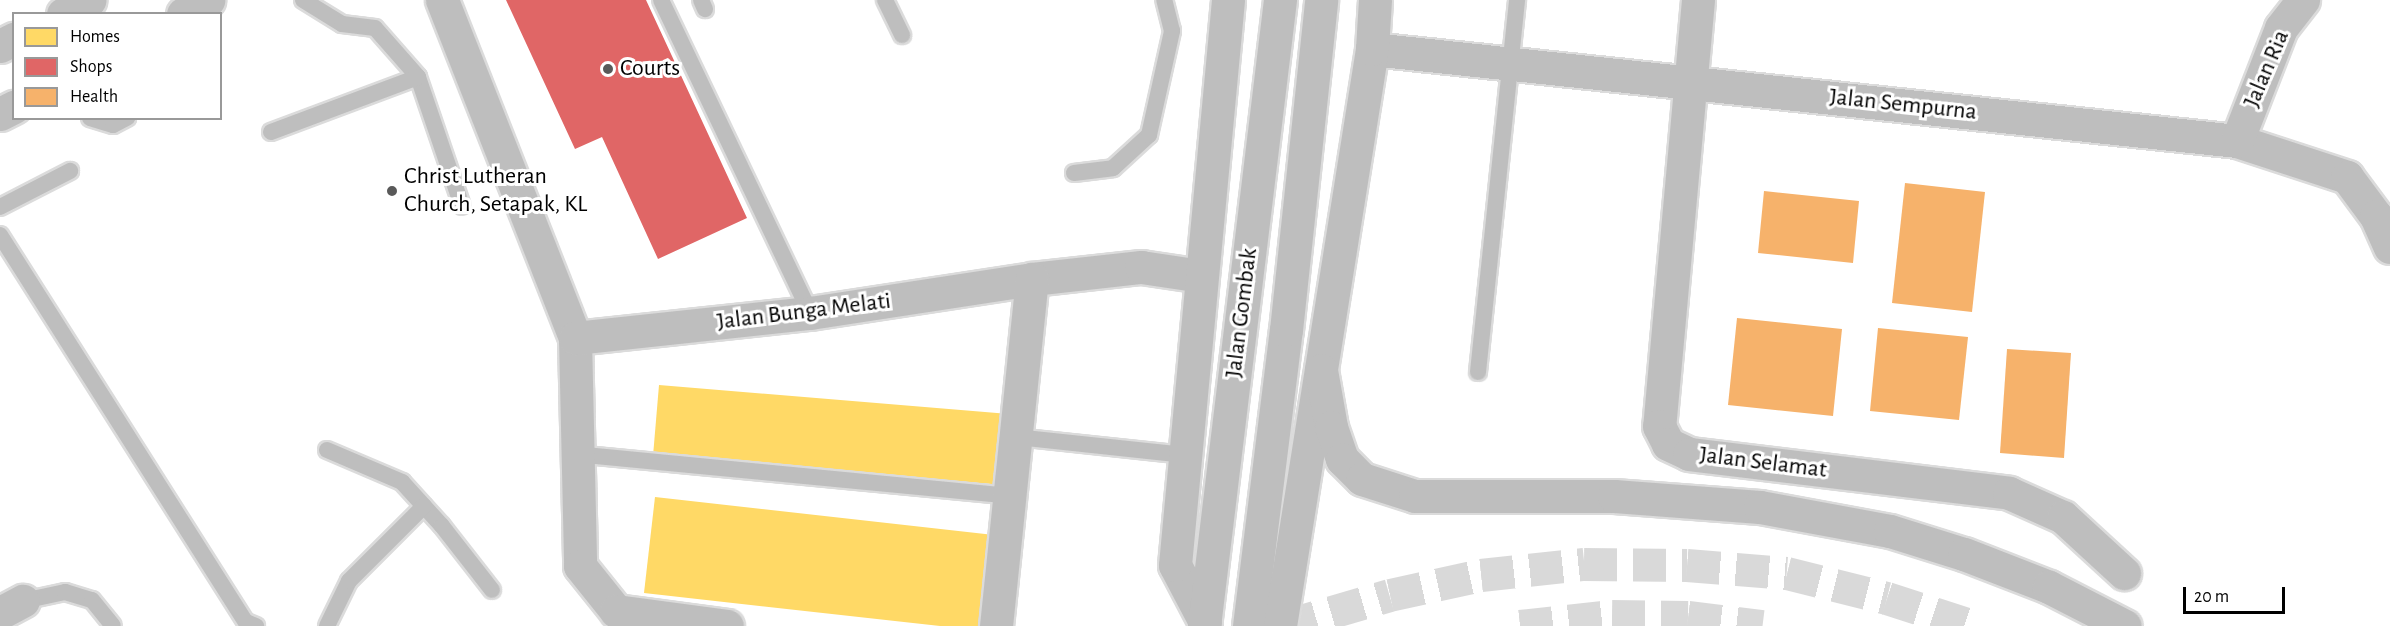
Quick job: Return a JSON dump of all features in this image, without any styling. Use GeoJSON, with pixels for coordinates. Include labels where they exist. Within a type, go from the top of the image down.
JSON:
{"type":"FeatureCollection","features":[{"type":"Feature","properties":{"kind":"main road"},"geometry":{"type":"LineString","coordinates":[[67,12],[89,0]]}},
{"type":"Feature","properties":{"kind":"main road"},"geometry":{"type":"LineString","coordinates":[[187,12],[208,0]]}},
{"type":"Feature","properties":{"kind":"main road"},"geometry":{"type":"LineString","coordinates":[[442,0],[575,338],[574,454],[580,566],[616,612],[727,626]]}},
{"type":"Feature","properties":{"kind":"main road"},"geometry":{"type":"LineString","coordinates":[[1204,624],[1175,565],[1228,0]]}},
{"type":"Feature","properties":{"kind":"main road","name":"Jalan Gombak"},"geometry":{"type":"LineString","coordinates":[[1204,624],[1280,0]]}},
{"type":"Feature","properties":{"kind":"main road","name":"Jalan Gombak"},"geometry":{"type":"LineString","coordinates":[[1249,626],[1286,330],[1321,0]]}},
{"type":"Feature","properties":{"kind":"main road"},"geometry":{"type":"LineString","coordinates":[[1280,626],[1372,49],[1375,0]]}},
{"type":"Feature","properties":{"kind":"main road","name":"Jalan Selamat"},"geometry":{"type":"LineString","coordinates":[[1698,0],[1659,426],[1668,444],[1689,454],[2009,493],[2063,517],[2124,573]]}},
{"type":"Feature","properties":{"kind":"main road","name":"Jalan Ria"},"geometry":{"type":"LineString","coordinates":[[2237,141],[2281,28],[2303,0]]}},
{"type":"Feature","properties":{"kind":"main road","name":"Jalan Sempurna"},"geometry":{"type":"LineString","coordinates":[[1372,49],[2237,141],[2347,177],[2376,216],[2390,248]]}},
{"type":"Feature","properties":{"kind":"main road","name":"Jalan Bunga Melati"},"geometry":{"type":"LineString","coordinates":[[575,338],[810,313],[1032,279],[1141,267],[1201,276]]}},
{"type":"Feature","properties":{"kind":"main road"},"geometry":{"type":"LineString","coordinates":[[996,626],[1032,279]]}},
{"type":"Feature","properties":{"kind":"main road"},"geometry":{"type":"LineString","coordinates":[[1321,370],[1330,427],[1342,459],[1362,479],[1415,496],[1614,496],[1760,507],[1890,531],[1964,554],[2049,587],[2125,626]]}},
{"type":"Feature","properties":{"kind":"lane"},"geometry":{"type":"LineString","coordinates":[[303,0],[342,24],[375,28],[418,77],[462,206]]}},
{"type":"Feature","properties":{"kind":"lane"},"geometry":{"type":"LineString","coordinates":[[662,0],[810,313]]}},
{"type":"Feature","properties":{"kind":"lane"},"geometry":{"type":"LineString","coordinates":[[885,0],[902,35]]}},
{"type":"Feature","properties":{"kind":"lane"},"geometry":{"type":"LineString","coordinates":[[1074,173],[1113,168],[1149,135],[1173,31],[1164,0]]}},
{"type":"Feature","properties":{"kind":"lane"},"geometry":{"type":"LineString","coordinates":[[1478,372],[1517,0]]}},
{"type":"Feature","properties":{"kind":"lane"},"geometry":{"type":"LineString","coordinates":[[271,132],[418,77]]}},
{"type":"Feature","properties":{"kind":"lane"},"geometry":{"type":"LineString","coordinates":[[97,120],[113,125],[123,120]]}},
{"type":"Feature","properties":{"kind":"lane"},"geometry":{"type":"LineString","coordinates":[[0,207],[70,171]]}},
{"type":"Feature","properties":{"kind":"lane"},"geometry":{"type":"LineString","coordinates":[[0,235],[246,622],[256,626]]}},
{"type":"Feature","properties":{"kind":"lane"},"geometry":{"type":"LineString","coordinates":[[1016,437],[1184,455]]}},
{"type":"Feature","properties":{"kind":"lane"},"geometry":{"type":"LineString","coordinates":[[327,450],[402,482],[492,590]]}},
{"type":"Feature","properties":{"kind":"lane"},"geometry":{"type":"LineString","coordinates":[[574,454],[1010,496]]}},
{"type":"Feature","properties":{"kind":"lane"},"geometry":{"type":"LineString","coordinates":[[327,626],[349,581],[424,506]]}},
{"type":"Feature","properties":{"kind":"lane"},"geometry":{"type":"LineString","coordinates":[[12,607],[65,592],[92,600],[113,626]]}},
{"type":"Feature","properties":{"kind":"building: Homes"},"geometry":{"type":"Polygon","coordinates":[[[659,385],[1009,414],[1003,485],[653,456],[659,385]]]}},
{"type":"Feature","properties":{"kind":"building: Homes"},"geometry":{"type":"Polygon","coordinates":[[[655,497],[994,535],[984,626],[940,626],[644,593],[655,497]]]}},
{"type":"Feature","properties":{"kind":"building: Shops","name":"Courts"},"geometry":{"type":"Polygon","coordinates":[[[506,0],[646,0],[747,218],[658,259],[602,137],[575,149],[506,0]]]}},
{"type":"Feature","properties":{"kind":"building: Health"},"geometry":{"type":"Polygon","coordinates":[[[1905,183],[1985,192],[1972,312],[1892,303],[1905,183]]]}},
{"type":"Feature","properties":{"kind":"building: Health"},"geometry":{"type":"Polygon","coordinates":[[[1764,191],[1859,201],[1853,263],[1758,253],[1764,191]]]}},
{"type":"Feature","properties":{"kind":"building: Health"},"geometry":{"type":"Polygon","coordinates":[[[1737,318],[1842,329],[1833,416],[1728,405],[1737,318]]]}},
{"type":"Feature","properties":{"kind":"building: Health"},"geometry":{"type":"Polygon","coordinates":[[[1878,328],[1968,337],[1959,420],[1870,411],[1878,328]]]}},
{"type":"Feature","properties":{"kind":"building: Health"},"geometry":{"type":"Polygon","coordinates":[[[2007,349],[2071,353],[2064,458],[2000,453],[2007,349]]]}},
{"type":"Feature","properties":{"kind":"tunnel"},"geometry":{"type":"LineString","coordinates":[[1284,626],[1390,595],[1481,575],[1584,564],[1687,565],[1787,573],[1887,598],[1973,626]]}},
{"type":"Feature","properties":{"kind":"tunnel"},"geometry":{"type":"LineString","coordinates":[[1520,626],[1612,616],[1688,617],[1762,626]]}},
{"type":"Feature","properties":{"kind":"place","name":"Courts"},"geometry":{"type":"Point","coordinates":[608,69]}},
{"type":"Feature","properties":{"kind":"place","name":"Christ Lutheran Church, Setapak, KL"},"geometry":{"type":"Point","coordinates":[392,191]}}]}
